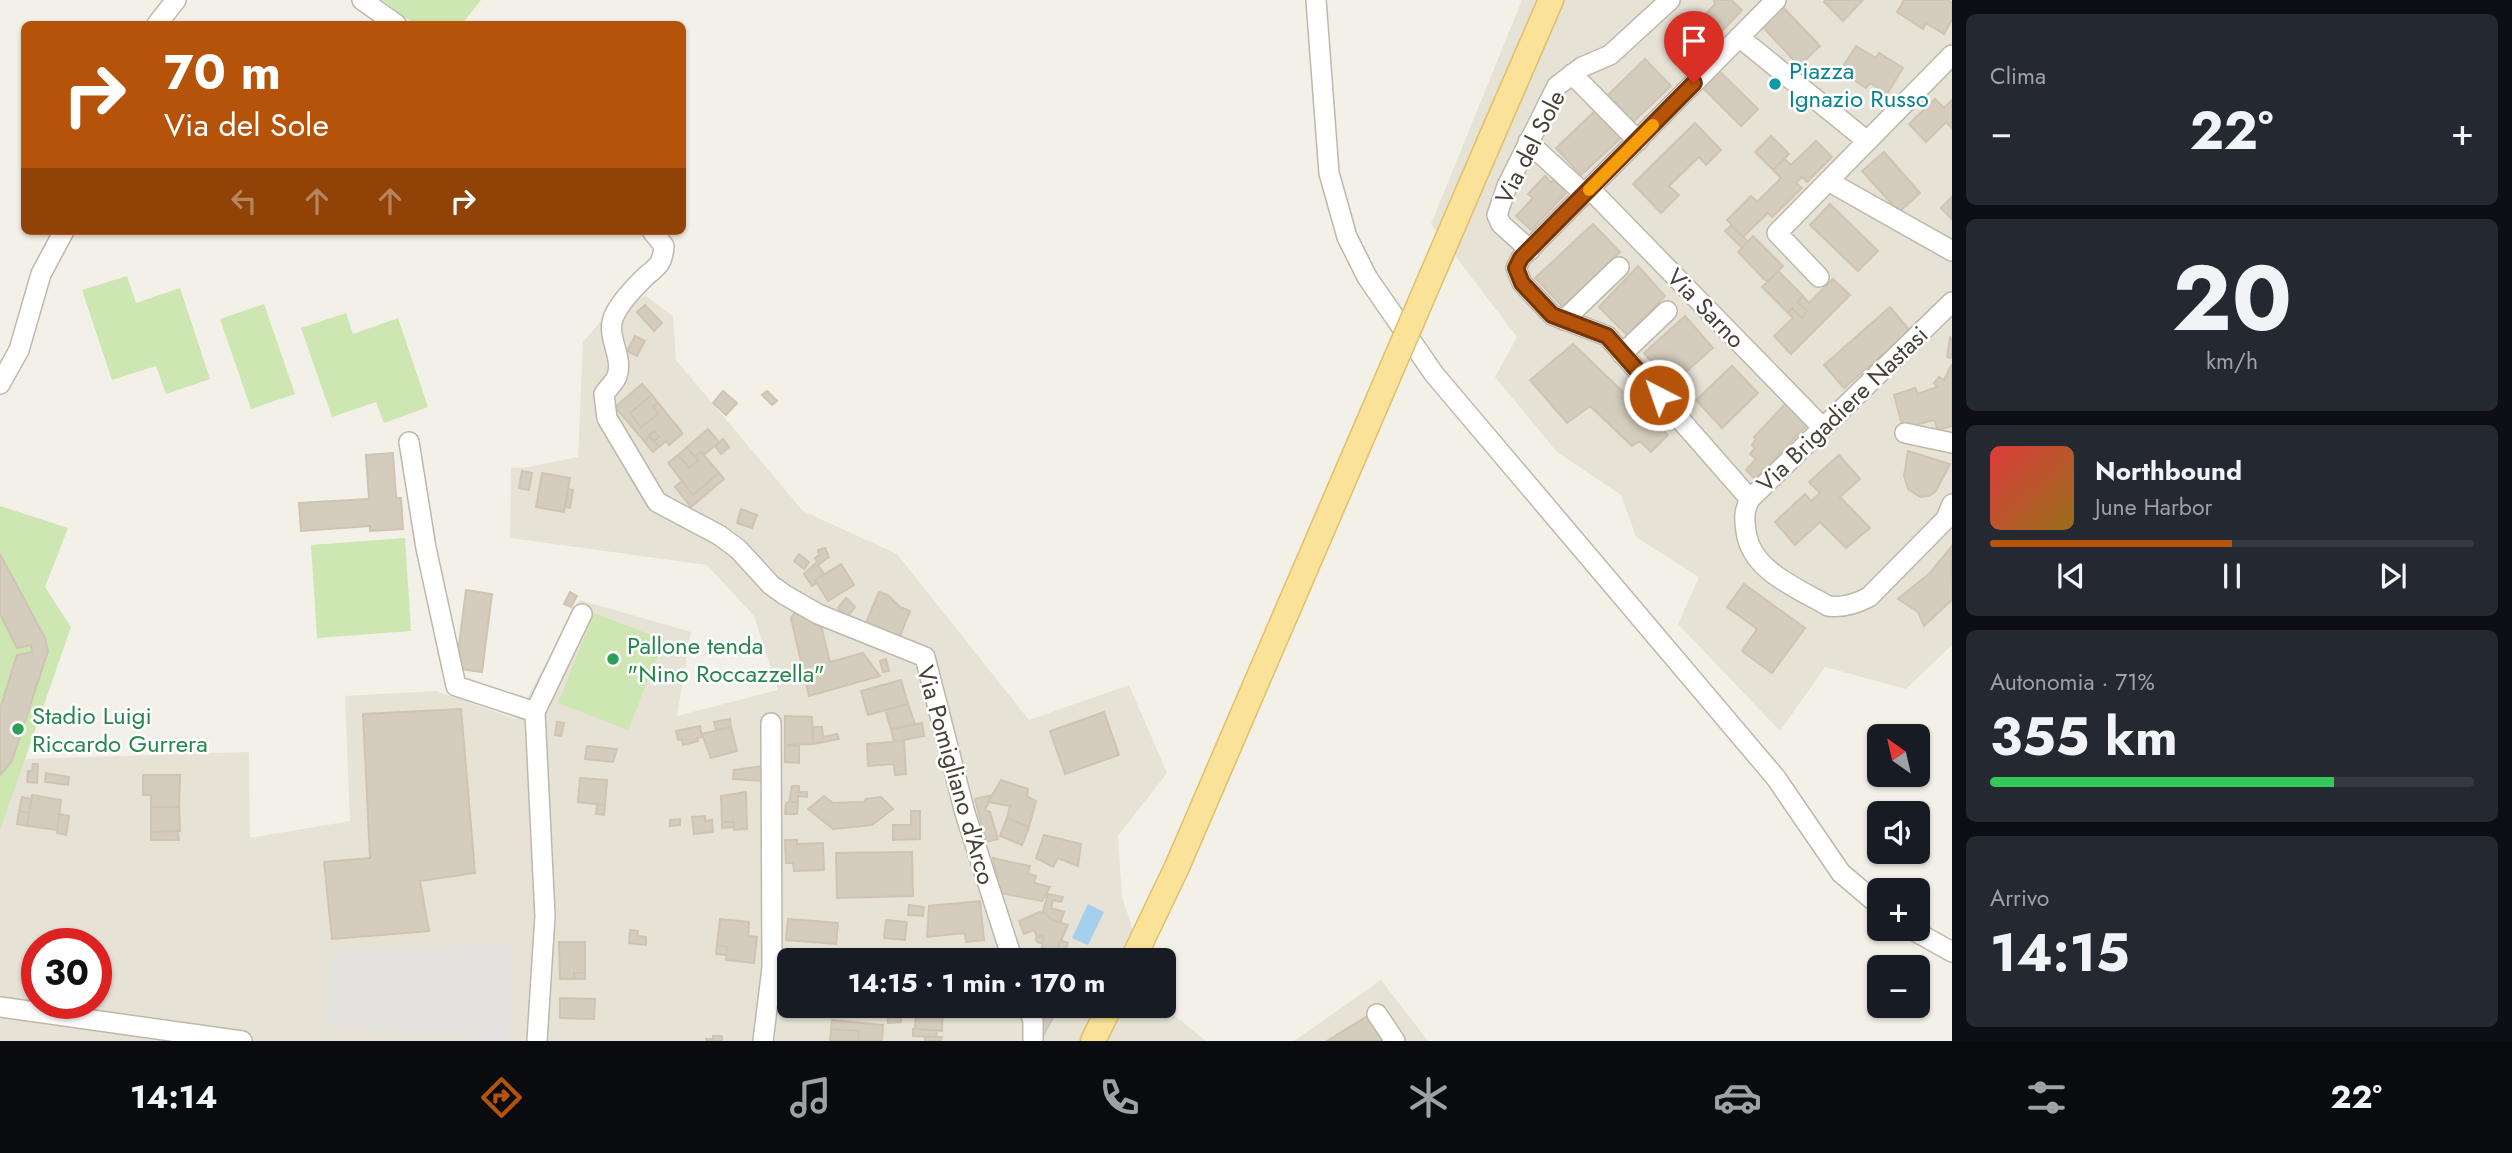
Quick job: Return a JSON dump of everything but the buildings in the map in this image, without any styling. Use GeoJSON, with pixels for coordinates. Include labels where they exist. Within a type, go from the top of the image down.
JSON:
{"type":"FeatureCollection","features":[{"type":"Feature","properties":{"kind":"main road"},"geometry":{"type":"LineString","coordinates":[[1138,948],[1177,867],[1551,0]]}},
{"type":"Feature","properties":{"kind":"main road"},"geometry":{"type":"LineString","coordinates":[[1093,1041],[1104,1018]]}},
{"type":"Feature","properties":{"kind":"street"},"geometry":{"type":"LineString","coordinates":[[159,21],[176,0]]}},
{"type":"Feature","properties":{"kind":"street"},"geometry":{"type":"LineString","coordinates":[[362,0],[392,21]]}},
{"type":"Feature","properties":{"kind":"street"},"geometry":{"type":"LineString","coordinates":[[1316,0],[1329,173],[1347,237],[1367,277],[1434,374],[1776,778],[1841,873],[1867,895]]}},
{"type":"Feature","properties":{"kind":"street","name":"Via del Sole"},"geometry":{"type":"LineString","coordinates":[[1525,254],[1497,215],[1528,142],[1557,86],[1572,74],[1610,55],[1670,0]]}},
{"type":"Feature","properties":{"kind":"street"},"geometry":{"type":"LineString","coordinates":[[1750,499],[1607,336],[1552,315],[1522,283],[1516,268],[1525,254],[1584,189],[1637,141],[1776,0]]}},
{"type":"Feature","properties":{"kind":"street"},"geometry":{"type":"LineString","coordinates":[[1739,37],[1867,141]]}},
{"type":"Feature","properties":{"kind":"street"},"geometry":{"type":"LineString","coordinates":[[1819,276],[1777,233],[1952,54]]}},
{"type":"Feature","properties":{"kind":"street"},"geometry":{"type":"LineString","coordinates":[[1572,74],[1637,141]]}},
{"type":"Feature","properties":{"kind":"street","name":"Via Sarno"},"geometry":{"type":"LineString","coordinates":[[1528,142],[1584,189],[1823,428]]}},
{"type":"Feature","properties":{"kind":"street"},"geometry":{"type":"LineString","coordinates":[[1828,181],[1952,251]]}},
{"type":"Feature","properties":{"kind":"street"},"geometry":{"type":"LineString","coordinates":[[0,384],[19,350],[41,274],[62,235]]}},
{"type":"Feature","properties":{"kind":"street","name":"Via Pomigliano d'Arco"},"geometry":{"type":"LineString","coordinates":[[655,235],[664,246],[663,260],[641,280],[613,318],[612,339],[620,363],[617,378],[604,394],[607,418],[657,502],[719,535],[738,549],[771,585],[785,596],[829,618],[925,657],[965,813],[1009,948]]}},
{"type":"Feature","properties":{"kind":"street"},"geometry":{"type":"LineString","coordinates":[[1564,320],[1619,268]]}},
{"type":"Feature","properties":{"kind":"street","name":"Via Brigadiere Nastasi"},"geometry":{"type":"LineString","coordinates":[[1952,302],[1750,499],[1744,518],[1753,554],[1761,564],[1828,606],[1837,607],[1859,603],[1869,597],[1946,519],[1952,504]]}},
{"type":"Feature","properties":{"kind":"street"},"geometry":{"type":"LineString","coordinates":[[1622,354],[1667,310]]}},
{"type":"Feature","properties":{"kind":"street"},"geometry":{"type":"LineString","coordinates":[[1905,433],[1952,443]]}},
{"type":"Feature","properties":{"kind":"street"},"geometry":{"type":"LineString","coordinates":[[409,442],[426,548],[456,686],[535,712]]}},
{"type":"Feature","properties":{"kind":"street"},"geometry":{"type":"LineString","coordinates":[[537,1041],[545,916],[535,712],[582,614]]}},
{"type":"Feature","properties":{"kind":"street"},"geometry":{"type":"LineString","coordinates":[[763,1041],[772,968],[771,723]]}},
{"type":"Feature","properties":{"kind":"street"},"geometry":{"type":"LineString","coordinates":[[1930,940],[1952,952]]}},
{"type":"Feature","properties":{"kind":"street"},"geometry":{"type":"LineString","coordinates":[[0,1007],[152,1035],[242,1041]]}},
{"type":"Feature","properties":{"kind":"street"},"geometry":{"type":"LineString","coordinates":[[1377,1014],[1395,1041]]}},
{"type":"Feature","properties":{"kind":"street"},"geometry":{"type":"LineString","coordinates":[[1031,1018],[1033,1041]]}},
{"type":"Feature","properties":{"kind":"shaded area"},"geometry":{"type":"Polygon","coordinates":[[[1522,0],[1952,0],[1952,645],[1906,689],[1825,667],[1780,731],[1678,624],[1699,577],[1636,537],[1621,495],[1557,452],[1495,377],[1517,337],[1431,224],[1522,0]]]}},
{"type":"Feature","properties":{"kind":"shaded area"},"geometry":{"type":"Polygon","coordinates":[[[646,296],[673,316],[676,360],[803,511],[897,554],[1029,720],[1129,685],[1167,773],[1118,836],[1122,897],[1139,948],[777,948],[777,1018],[1176,1017],[1206,1041],[0,1041],[0,831],[25,759],[249,752],[250,838],[350,821],[345,696],[436,691],[516,719],[580,600],[691,632],[677,716],[778,690],[754,616],[707,565],[510,538],[511,468],[578,457],[583,342],[615,304],[646,296]]]}},
{"type":"Feature","properties":{"kind":"shaded area"},"geometry":{"type":"Polygon","coordinates":[[[512,943],[510,1041],[325,1026],[333,951],[512,943]]]}},
{"type":"Feature","properties":{"kind":"shaded area"},"geometry":{"type":"Polygon","coordinates":[[[1381,980],[1428,1041],[1294,1041],[1381,980]]]}},
{"type":"Feature","properties":{"kind":"green space"},"geometry":{"type":"Polygon","coordinates":[[[382,0],[481,0],[464,21],[410,21],[382,0]]]}},
{"type":"Feature","properties":{"kind":"green space"},"geometry":{"type":"Polygon","coordinates":[[[127,276],[136,303],[180,288],[210,379],[166,394],[156,366],[112,380],[82,290],[127,276]]]}},
{"type":"Feature","properties":{"kind":"green space"},"geometry":{"type":"Polygon","coordinates":[[[264,304],[295,394],[251,409],[220,319],[264,304]]]}},
{"type":"Feature","properties":{"kind":"green space"},"geometry":{"type":"Polygon","coordinates":[[[346,313],[353,334],[398,318],[428,407],[384,423],[376,402],[332,417],[301,328],[346,313]]]}},
{"type":"Feature","properties":{"kind":"green space","name":"Stadio Luigi Riccardo Gurrera"},"geometry":{"type":"Polygon","coordinates":[[[0,506],[68,528],[45,587],[71,627],[0,831],[0,506]]]}},
{"type":"Feature","properties":{"kind":"green space"},"geometry":{"type":"Polygon","coordinates":[[[405,538],[411,631],[317,638],[311,545],[405,538]]]}},
{"type":"Feature","properties":{"kind":"green space"},"geometry":{"type":"Polygon","coordinates":[[[594,613],[664,640],[628,730],[558,703],[594,613]]]}},
{"type":"Feature","properties":{"kind":"water"},"geometry":{"type":"Polygon","coordinates":[[[1088,904],[1104,912],[1088,945],[1072,938],[1088,904]]]}},
{"type":"Feature","properties":{"kind":"slow traffic"},"geometry":{"type":"LineString","coordinates":[[1589,190],[1653,125]]}},
{"type":"Feature","properties":{"kind":"place","name":"Piazza Ignazio Russo"},"geometry":{"type":"Point","coordinates":[1775,84]}},
{"type":"Feature","properties":{"kind":"place","name":"Pallone tenda \"Nino Roccazzella\""},"geometry":{"type":"Point","coordinates":[613,659]}},
{"type":"Feature","properties":{"kind":"place","name":"Stadio Luigi Riccardo Gurrera"},"geometry":{"type":"Point","coordinates":[18,729]}},
{"type":"Feature","properties":{"kind":"route"},"geometry":{"type":"LineString","coordinates":[[1659,395],[1607,336],[1552,315],[1522,283],[1516,268],[1521,258],[1694,83]]}}]}
